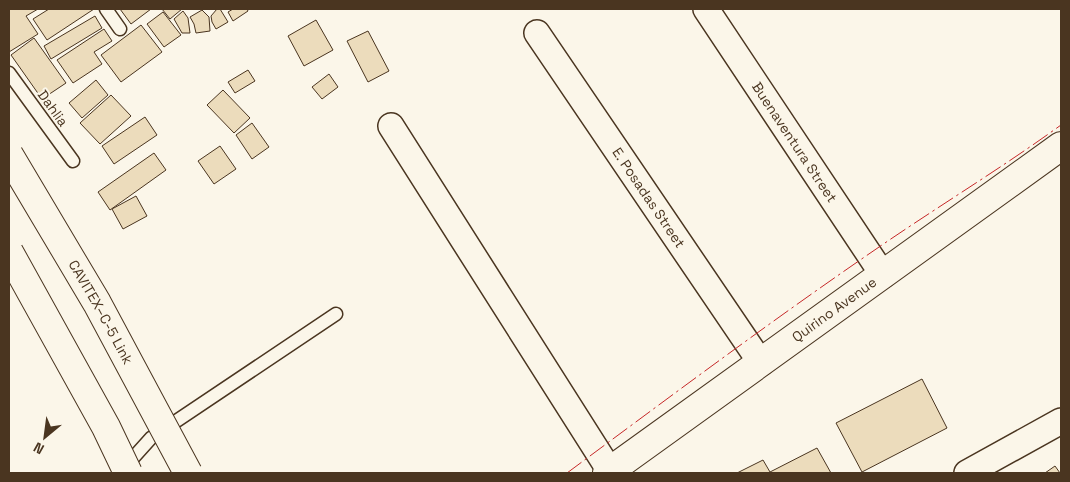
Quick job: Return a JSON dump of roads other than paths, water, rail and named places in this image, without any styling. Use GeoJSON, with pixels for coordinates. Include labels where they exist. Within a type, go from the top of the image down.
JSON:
{"type":"FeatureCollection","features":[{"type":"Feature","properties":{"kind":"main road","name":"Quirino Avenue"},"geometry":{"type":"LineString","coordinates":[[608,472],[1061,146]]}},
{"type":"Feature","properties":{"kind":"main road","name":"CAVITEX–C-5 Link"},"geometry":{"type":"LineString","coordinates":[[9,155],[97,303],[188,473]]}},
{"type":"Feature","properties":{"kind":"main road"},"geometry":{"type":"LineString","coordinates":[[9,252],[106,427],[128,473]]}},
{"type":"Feature","properties":{"kind":"street","name":"Buenaventura Street"},"geometry":{"type":"LineString","coordinates":[[706,9],[884,275]]}},
{"type":"Feature","properties":{"kind":"street","name":"E. Posadas Street"},"geometry":{"type":"LineString","coordinates":[[536,33],[761,363]]}},
{"type":"Feature","properties":{"kind":"street"},"geometry":{"type":"LineString","coordinates":[[390,126],[608,472]]}},
{"type":"Feature","properties":{"kind":"street"},"geometry":{"type":"LineString","coordinates":[[967,473],[1061,421]]}},
{"type":"Feature","properties":{"kind":"lane"},"geometry":{"type":"LineString","coordinates":[[106,9],[120,29]]}},
{"type":"Feature","properties":{"kind":"lane","name":"Dahlia"},"geometry":{"type":"LineString","coordinates":[[9,73],[72,161]]}},
{"type":"Feature","properties":{"kind":"lane"},"geometry":{"type":"LineString","coordinates":[[119,473],[151,438],[336,314]]}}]}
